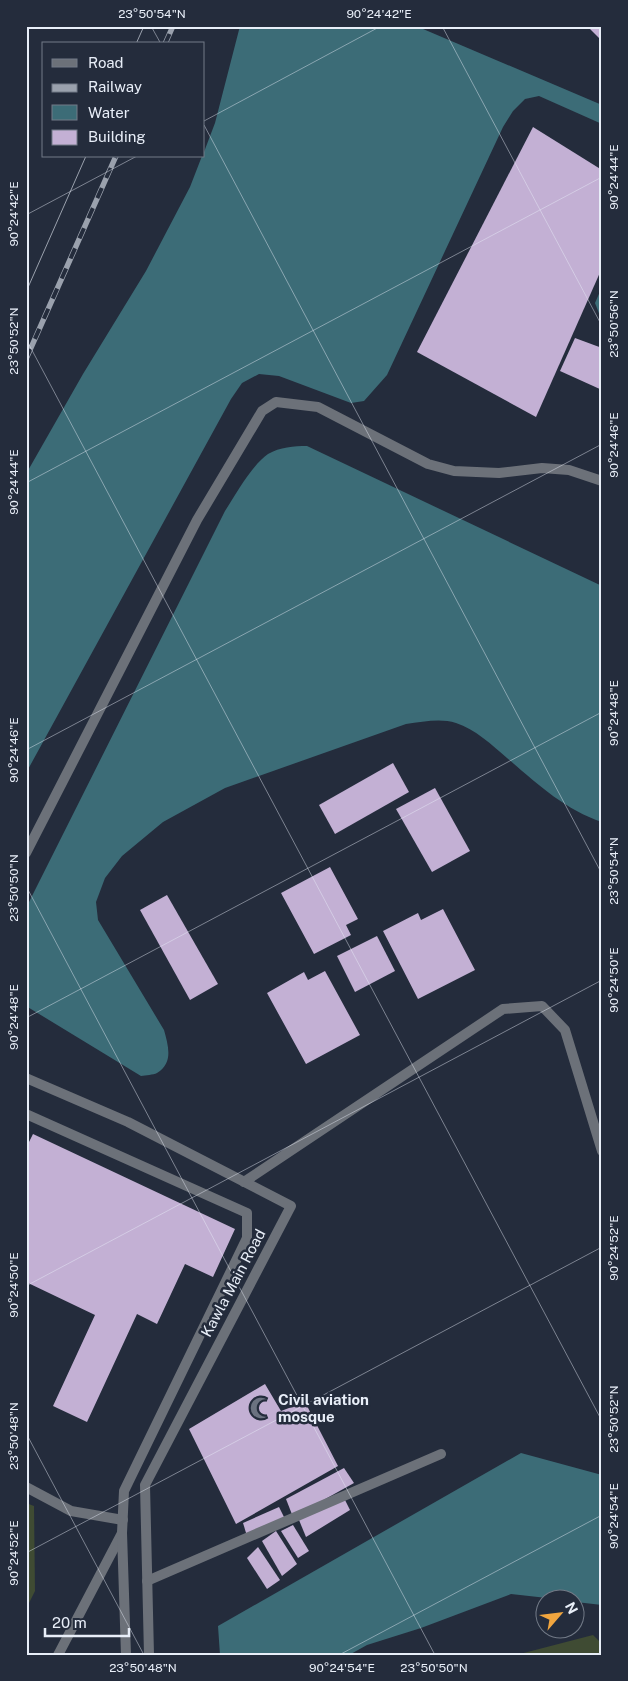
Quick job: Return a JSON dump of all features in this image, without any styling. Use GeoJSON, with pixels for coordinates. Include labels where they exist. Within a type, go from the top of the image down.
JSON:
{"type":"FeatureCollection","features":[{"type":"Feature","properties":{"kind":"street"},"geometry":{"type":"LineString","coordinates":[[26,853],[197,520],[262,411],[276,402],[318,407],[428,464],[454,471],[499,473],[542,468],[570,470],[602,481]]}},
{"type":"Feature","properties":{"kind":"street"},"geometry":{"type":"LineString","coordinates":[[244,1182],[503,1009],[542,1006],[565,1030],[602,1151]]}},
{"type":"Feature","properties":{"kind":"street","name":"Kawla Main Road"},"geometry":{"type":"LineString","coordinates":[[26,1078],[128,1122],[291,1206],[145,1485],[149,1655]]}},
{"type":"Feature","properties":{"kind":"street","name":"Kawla Main Road"},"geometry":{"type":"LineString","coordinates":[[26,1114],[248,1214],[247,1238],[124,1491],[122,1533],[126,1655]]}},
{"type":"Feature","properties":{"kind":"street"},"geometry":{"type":"LineString","coordinates":[[147,1581],[441,1454]]}},
{"type":"Feature","properties":{"kind":"street"},"geometry":{"type":"LineString","coordinates":[[26,1487],[71,1511],[123,1520]]}},
{"type":"Feature","properties":{"kind":"street"},"geometry":{"type":"LineString","coordinates":[[58,1655],[122,1533]]}},
{"type":"Feature","properties":{"kind":"shaded area"},"geometry":{"type":"Polygon","coordinates":[[[26,1503],[34,1506],[35,1591],[26,1609],[26,1503]]]}},
{"type":"Feature","properties":{"kind":"shaded area"},"geometry":{"type":"Polygon","coordinates":[[[593,1635],[602,1644],[602,1655],[516,1655],[586,1638],[593,1635]]]}},
{"type":"Feature","properties":{"kind":"water"},"geometry":{"type":"Polygon","coordinates":[[[240,26],[416,26],[602,105],[602,124],[539,96],[525,99],[513,111],[503,127],[387,375],[364,401],[351,403],[279,376],[259,374],[242,383],[231,399],[26,773],[26,474],[83,374],[146,271],[190,187],[201,158],[205,158],[205,149],[215,123],[240,26]]]}},
{"type":"Feature","properties":{"kind":"water"},"geometry":{"type":"Polygon","coordinates":[[[602,287],[602,321],[595,303],[602,287]]]}},
{"type":"Feature","properties":{"kind":"water"},"geometry":{"type":"Polygon","coordinates":[[[307,446],[602,586],[602,822],[588,817],[563,803],[470,729],[456,723],[425,721],[406,724],[225,788],[163,822],[122,856],[105,878],[96,902],[98,920],[166,1036],[168,1059],[166,1064],[157,1073],[141,1076],[26,1006],[26,908],[225,511],[250,472],[268,454],[287,447],[307,446]]]}},
{"type":"Feature","properties":{"kind":"water"},"geometry":{"type":"Polygon","coordinates":[[[521,1453],[602,1475],[602,1605],[586,1603],[586,1588],[536,1588],[536,1597],[511,1594],[421,1628],[367,1645],[349,1655],[220,1655],[218,1626],[521,1453]]]}},
{"type":"Feature","properties":{"kind":"building"},"geometry":{"type":"Polygon","coordinates":[[[587,26],[602,26],[602,36],[599,38],[587,26]]]}},
{"type":"Feature","properties":{"kind":"building"},"geometry":{"type":"Polygon","coordinates":[[[533,127],[602,170],[602,268],[536,417],[417,352],[533,127]]]}},
{"type":"Feature","properties":{"kind":"building"},"geometry":{"type":"Polygon","coordinates":[[[575,338],[602,348],[602,390],[560,371],[575,338]]]}},
{"type":"Feature","properties":{"kind":"building"},"geometry":{"type":"Polygon","coordinates":[[[393,763],[409,792],[335,834],[319,805],[393,763]]]}},
{"type":"Feature","properties":{"kind":"building"},"geometry":{"type":"Polygon","coordinates":[[[435,788],[470,851],[432,872],[396,809],[435,788]]]}},
{"type":"Feature","properties":{"kind":"building"},"geometry":{"type":"Polygon","coordinates":[[[330,867],[358,919],[346,925],[351,935],[314,954],[281,893],[330,867]]]}},
{"type":"Feature","properties":{"kind":"building"},"geometry":{"type":"Polygon","coordinates":[[[167,895],[218,984],[190,1000],[140,910],[167,895]]]}},
{"type":"Feature","properties":{"kind":"building"},"geometry":{"type":"Polygon","coordinates":[[[443,909],[475,970],[418,999],[383,931],[418,913],[421,920],[443,909]]]}},
{"type":"Feature","properties":{"kind":"building"},"geometry":{"type":"Polygon","coordinates":[[[377,936],[395,971],[355,992],[337,956],[377,936]]]}},
{"type":"Feature","properties":{"kind":"building"},"geometry":{"type":"Polygon","coordinates":[[[325,971],[360,1035],[306,1064],[267,993],[304,972],[308,980],[325,971]]]}},
{"type":"Feature","properties":{"kind":"building"},"geometry":{"type":"Polygon","coordinates":[[[33,1134],[235,1229],[213,1277],[185,1264],[157,1324],[137,1314],[87,1422],[53,1406],[95,1315],[26,1282],[26,1148],[33,1134]]]}},
{"type":"Feature","properties":{"kind":"building"},"geometry":{"type":"Polygon","coordinates":[[[265,1384],[281,1411],[305,1402],[338,1466],[236,1524],[189,1429],[265,1384]]]}},
{"type":"Feature","properties":{"kind":"building"},"geometry":{"type":"Polygon","coordinates":[[[344,1468],[354,1483],[293,1517],[286,1499],[344,1468]]]}},
{"type":"Feature","properties":{"kind":"building"},"geometry":{"type":"Polygon","coordinates":[[[343,1496],[350,1510],[306,1537],[299,1520],[343,1496]]]}},
{"type":"Feature","properties":{"kind":"building"},"geometry":{"type":"Polygon","coordinates":[[[279,1507],[285,1519],[247,1536],[243,1523],[279,1507]]]}},
{"type":"Feature","properties":{"kind":"building"},"geometry":{"type":"Polygon","coordinates":[[[293,1525],[309,1551],[298,1558],[281,1531],[293,1525]]]}},
{"type":"Feature","properties":{"kind":"building"},"geometry":{"type":"Polygon","coordinates":[[[276,1531],[297,1564],[282,1576],[262,1541],[276,1531]]]}},
{"type":"Feature","properties":{"kind":"building"},"geometry":{"type":"Polygon","coordinates":[[[258,1547],[280,1580],[267,1589],[247,1558],[258,1547]]]}},
{"type":"Feature","properties":{"kind":"tram line"},"geometry":{"type":"LineString","coordinates":[[137,42],[144,26]]}},
{"type":"Feature","properties":{"kind":"tram line"},"geometry":{"type":"LineString","coordinates":[[26,292],[85,158]]}},
{"type":"Feature","properties":{"kind":"railway"},"geometry":{"type":"LineString","coordinates":[[166,42],[173,26]]}},
{"type":"Feature","properties":{"kind":"railway"},"geometry":{"type":"LineString","coordinates":[[26,359],[115,158]]}},
{"type":"Feature","properties":{"kind":"place","name":"Civil aviation mosque"},"geometry":{"type":"Point","coordinates":[261,1408]}}]}
